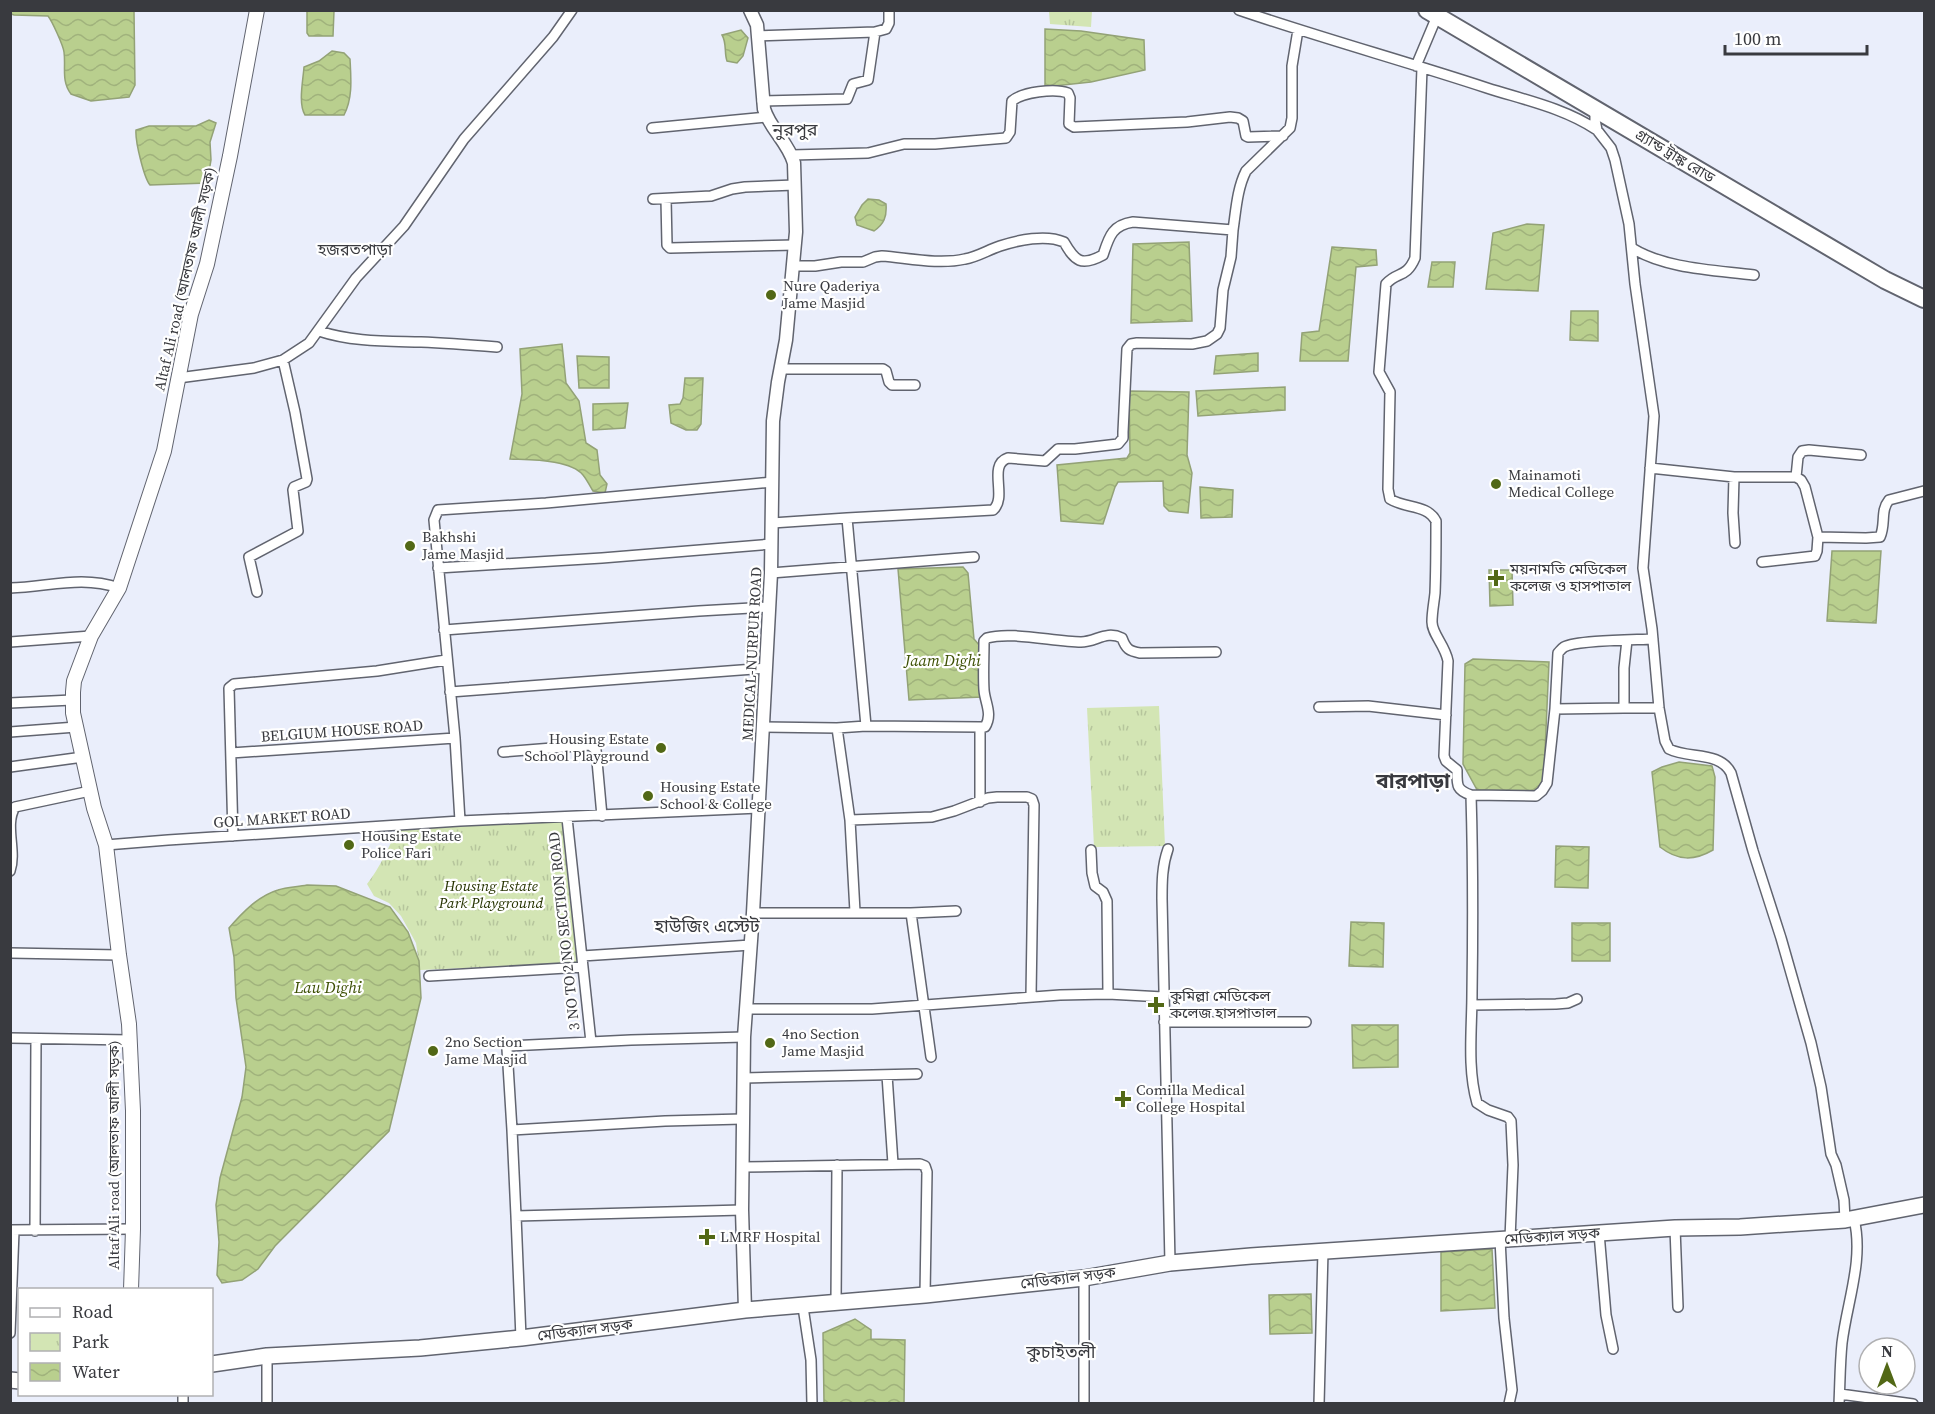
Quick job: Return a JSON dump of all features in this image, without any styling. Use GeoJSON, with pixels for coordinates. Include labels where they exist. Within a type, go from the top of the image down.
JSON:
{"type":"FeatureCollection","features":[{"type":"Feature","properties":{"kind":"highway","name":"গ্র্যান্ড ট্রাঙ্ক রোড"},"geometry":{"type":"LineString","coordinates":[[1432,13],[1885,280],[1924,299]]}},
{"type":"Feature","properties":{"kind":"main road","name":"Altaf Ali road (আলতাফ আলী সড়ক)"},"geometry":{"type":"LineString","coordinates":[[131,1288],[133,1111],[128,1014],[106,846],[90,791],[72,700],[74,681],[91,636],[119,588],[164,451],[191,314],[207,264],[230,156],[257,10]]}},
{"type":"Feature","properties":{"kind":"main road","name":"মেডিক্যাল সড়ক"},"geometry":{"type":"LineString","coordinates":[[213,1364],[267,1356],[420,1348],[521,1338],[745,1310],[803,1307],[1084,1278],[1170,1263],[1505,1239],[1849,1219],[1924,1205]]}},
{"type":"Feature","properties":{"kind":"street"},"geometry":{"type":"LineString","coordinates":[[178,378],[254,368],[283,360],[309,343],[356,278],[404,226],[464,139],[553,37],[572,10]]}},
{"type":"Feature","properties":{"kind":"street","name":"MEDICAL-NURPUR ROAD"},"geometry":{"type":"LineString","coordinates":[[745,1310],[742,1210],[744,1037],[771,573],[773,421],[786,340],[795,245],[795,172],[792,155],[766,117],[762,100],[758,36],[750,10]]}},
{"type":"Feature","properties":{"kind":"street"},"geometry":{"type":"LineString","coordinates":[[758,36],[875,32],[886,29],[889,23],[889,10]]}},
{"type":"Feature","properties":{"kind":"street"},"geometry":{"type":"LineString","coordinates":[[1239,10],[1567,113],[1597,130],[1611,148],[1632,248],[1654,416],[1643,568],[1663,733],[1669,749],[1679,754],[1719,759],[1728,767],[1811,1043],[1821,1087],[1831,1154],[1858,1246],[1842,1343],[1840,1399],[1912,1404]]}},
{"type":"Feature","properties":{"kind":"street"},"geometry":{"type":"LineString","coordinates":[[1432,13],[1419,67],[1415,258],[1405,273],[1390,279],[1386,284],[1380,372],[1390,392],[1388,489],[1390,499],[1399,505],[1426,510],[1433,514],[1436,521],[1435,596],[1432,622],[1433,631],[1439,637],[1448,661],[1443,756],[1457,770],[1457,784],[1461,792],[1472,795],[1536,796],[1547,783],[1555,709],[1557,653],[1570,645],[1653,639]]}},
{"type":"Feature","properties":{"kind":"street"},"geometry":{"type":"LineString","coordinates":[[772,523],[993,510],[999,503],[999,468],[1000,462],[1004,459],[1045,461],[1058,449],[1082,449],[1119,444],[1123,438],[1127,349],[1131,344],[1200,343],[1217,334],[1220,328],[1223,290],[1231,257],[1241,180],[1246,171],[1290,128],[1292,66],[1298,30]]}},
{"type":"Feature","properties":{"kind":"street"},"geometry":{"type":"LineString","coordinates":[[762,100],[848,99],[853,84],[865,82],[869,77],[875,32]]}},
{"type":"Feature","properties":{"kind":"street"},"geometry":{"type":"LineString","coordinates":[[792,155],[868,153],[904,144],[935,144],[1006,138],[1010,132],[1010,108],[1015,98],[1053,91],[1068,93],[1070,98],[1069,124],[1074,127],[1187,122],[1230,117],[1243,121],[1248,137],[1283,136]]}},
{"type":"Feature","properties":{"kind":"street"},"geometry":{"type":"LineString","coordinates":[[1595,108],[1597,130]]}},
{"type":"Feature","properties":{"kind":"street"},"geometry":{"type":"LineString","coordinates":[[652,128],[766,117]]}},
{"type":"Feature","properties":{"kind":"street"},"geometry":{"type":"LineString","coordinates":[[653,200],[711,196],[745,187],[795,185]]}},
{"type":"Feature","properties":{"kind":"street"},"geometry":{"type":"LineString","coordinates":[[666,199],[670,248],[795,245]]}},
{"type":"Feature","properties":{"kind":"street"},"geometry":{"type":"LineString","coordinates":[[793,266],[863,262],[882,256],[942,261],[965,259],[1002,246],[1036,239],[1053,239],[1064,242],[1073,258],[1079,261],[1103,255],[1107,241],[1114,230],[1122,224],[1133,222],[1233,230]]}},
{"type":"Feature","properties":{"kind":"street"},"geometry":{"type":"LineString","coordinates":[[1632,248],[1652,259],[1694,268],[1754,275]]}},
{"type":"Feature","properties":{"kind":"street"},"geometry":{"type":"LineString","coordinates":[[319,331],[336,336],[384,342],[497,347]]}},
{"type":"Feature","properties":{"kind":"street"},"geometry":{"type":"LineString","coordinates":[[257,592],[249,557],[298,531],[293,490],[294,487],[308,479],[283,360]]}},
{"type":"Feature","properties":{"kind":"street"},"geometry":{"type":"LineString","coordinates":[[781,369],[883,369],[891,385],[915,385]]}},
{"type":"Feature","properties":{"kind":"street"},"geometry":{"type":"LineString","coordinates":[[1796,477],[1798,457],[1802,451],[1861,455]]}},
{"type":"Feature","properties":{"kind":"street"},"geometry":{"type":"LineString","coordinates":[[1650,468],[1734,477],[1796,477],[1802,480],[1806,487],[1818,537],[1815,556],[1762,562]]}},
{"type":"Feature","properties":{"kind":"street"},"geometry":{"type":"LineString","coordinates":[[1734,477],[1735,543]]}},
{"type":"Feature","properties":{"kind":"street"},"geometry":{"type":"LineString","coordinates":[[460,821],[434,520],[438,510],[546,503],[773,482]]}},
{"type":"Feature","properties":{"kind":"street"},"geometry":{"type":"LineString","coordinates":[[1818,537],[1880,537],[1884,509],[1889,500],[1924,491]]}},
{"type":"Feature","properties":{"kind":"street"},"geometry":{"type":"LineString","coordinates":[[847,518],[866,726]]}},
{"type":"Feature","properties":{"kind":"street"},"geometry":{"type":"LineString","coordinates":[[438,568],[772,544]]}},
{"type":"Feature","properties":{"kind":"street"},"geometry":{"type":"LineString","coordinates":[[771,573],[974,557]]}},
{"type":"Feature","properties":{"kind":"street"},"geometry":{"type":"LineString","coordinates":[[10,588],[70,581],[100,582],[119,588]]}},
{"type":"Feature","properties":{"kind":"street"},"geometry":{"type":"LineString","coordinates":[[444,630],[769,607]]}},
{"type":"Feature","properties":{"kind":"street"},"geometry":{"type":"LineString","coordinates":[[763,727],[985,727],[989,719],[984,692],[984,641],[987,638],[1005,636],[1084,642],[1103,635],[1122,638],[1126,648],[1140,653],[1216,652]]}},
{"type":"Feature","properties":{"kind":"street"},"geometry":{"type":"LineString","coordinates":[[10,642],[91,636]]}},
{"type":"Feature","properties":{"kind":"street"},"geometry":{"type":"LineString","coordinates":[[1624,708],[1627,640]]}},
{"type":"Feature","properties":{"kind":"street"},"geometry":{"type":"LineString","coordinates":[[233,836],[229,688],[234,684],[377,671],[446,660]]}},
{"type":"Feature","properties":{"kind":"street"},"geometry":{"type":"LineString","coordinates":[[450,692],[766,668]]}},
{"type":"Feature","properties":{"kind":"street"},"geometry":{"type":"LineString","coordinates":[[10,703],[72,700]]}},
{"type":"Feature","properties":{"kind":"street"},"geometry":{"type":"LineString","coordinates":[[1319,707],[1368,706],[1446,715]]}},
{"type":"Feature","properties":{"kind":"street"},"geometry":{"type":"LineString","coordinates":[[1555,709],[1659,708]]}},
{"type":"Feature","properties":{"kind":"street"},"geometry":{"type":"LineString","coordinates":[[10,732],[76,727]]}},
{"type":"Feature","properties":{"kind":"street"},"geometry":{"type":"LineString","coordinates":[[837,728],[850,820],[855,912]]}},
{"type":"Feature","properties":{"kind":"street"},"geometry":{"type":"LineString","coordinates":[[980,728],[980,802]]}},
{"type":"Feature","properties":{"kind":"street","name":"BELGIUM HOUSE ROAD"},"geometry":{"type":"LineString","coordinates":[[231,753],[454,738]]}},
{"type":"Feature","properties":{"kind":"street"},"geometry":{"type":"LineString","coordinates":[[503,752],[590,745],[596,750],[602,816]]}},
{"type":"Feature","properties":{"kind":"street"},"geometry":{"type":"LineString","coordinates":[[10,767],[83,757]]}},
{"type":"Feature","properties":{"kind":"street"},"geometry":{"type":"LineString","coordinates":[[10,871],[12,863],[11,817],[15,807],[90,791]]}},
{"type":"Feature","properties":{"kind":"street"},"geometry":{"type":"LineString","coordinates":[[1472,795],[1471,1051],[1473,1086],[1477,1103],[1488,1110],[1508,1117],[1512,1128],[1513,1166],[1505,1239],[1504,1318],[1512,1390],[1509,1404]]}},
{"type":"Feature","properties":{"kind":"street"},"geometry":{"type":"LineString","coordinates":[[850,820],[932,817],[988,798],[1027,797],[1032,799],[1034,804],[1030,996]]}},
{"type":"Feature","properties":{"kind":"street","name":"GOL MARKET ROAD"},"geometry":{"type":"LineString","coordinates":[[106,846],[460,821],[759,808]]}},
{"type":"Feature","properties":{"kind":"street","name":"3 NO TO 2 NO SECTION ROAD"},"geometry":{"type":"LineString","coordinates":[[567,818],[591,1042]]}},
{"type":"Feature","properties":{"kind":"street"},"geometry":{"type":"LineString","coordinates":[[1168,849],[1163,866],[1162,899],[1170,1263]]}},
{"type":"Feature","properties":{"kind":"street"},"geometry":{"type":"LineString","coordinates":[[1091,850],[1095,886],[1107,901],[1108,994]]}},
{"type":"Feature","properties":{"kind":"street"},"geometry":{"type":"LineString","coordinates":[[753,913],[956,911]]}},
{"type":"Feature","properties":{"kind":"street"},"geometry":{"type":"LineString","coordinates":[[911,913],[931,1057]]}},
{"type":"Feature","properties":{"kind":"street"},"geometry":{"type":"LineString","coordinates":[[582,956],[751,945]]}},
{"type":"Feature","properties":{"kind":"street"},"geometry":{"type":"LineString","coordinates":[[10,953],[119,955]]}},
{"type":"Feature","properties":{"kind":"street"},"geometry":{"type":"LineString","coordinates":[[429,976],[583,967]]}},
{"type":"Feature","properties":{"kind":"street"},"geometry":{"type":"LineString","coordinates":[[746,1009],[872,1009],[1030,996],[1108,994],[1163,998]]}},
{"type":"Feature","properties":{"kind":"street"},"geometry":{"type":"LineString","coordinates":[[1472,1005],[1556,1004],[1568,1003],[1577,999]]}},
{"type":"Feature","properties":{"kind":"street"},"geometry":{"type":"LineString","coordinates":[[1164,1022],[1306,1022]]}},
{"type":"Feature","properties":{"kind":"street"},"geometry":{"type":"LineString","coordinates":[[521,1338],[507,1049],[509,1046],[744,1037]]}},
{"type":"Feature","properties":{"kind":"street"},"geometry":{"type":"LineString","coordinates":[[10,1038],[130,1040]]}},
{"type":"Feature","properties":{"kind":"street"},"geometry":{"type":"LineString","coordinates":[[35,1231],[36,1039]]}},
{"type":"Feature","properties":{"kind":"street"},"geometry":{"type":"LineString","coordinates":[[744,1078],[916,1074]]}},
{"type":"Feature","properties":{"kind":"street"},"geometry":{"type":"LineString","coordinates":[[887,1075],[893,1164]]}},
{"type":"Feature","properties":{"kind":"street"},"geometry":{"type":"LineString","coordinates":[[512,1130],[742,1119]]}},
{"type":"Feature","properties":{"kind":"street"},"geometry":{"type":"LineString","coordinates":[[743,1167],[893,1164],[925,1166],[927,1172],[925,1295]]}},
{"type":"Feature","properties":{"kind":"street"},"geometry":{"type":"LineString","coordinates":[[836,1302],[837,1165]]}},
{"type":"Feature","properties":{"kind":"street"},"geometry":{"type":"LineString","coordinates":[[516,1216],[742,1210]]}},
{"type":"Feature","properties":{"kind":"street"},"geometry":{"type":"LineString","coordinates":[[1675,1228],[1678,1307]]}},
{"type":"Feature","properties":{"kind":"street"},"geometry":{"type":"LineString","coordinates":[[10,1333],[12,1231],[133,1229]]}},
{"type":"Feature","properties":{"kind":"street"},"geometry":{"type":"LineString","coordinates":[[1599,1233],[1606,1315],[1613,1349]]}},
{"type":"Feature","properties":{"kind":"street"},"geometry":{"type":"LineString","coordinates":[[1319,1404],[1323,1251]]}},
{"type":"Feature","properties":{"kind":"street"},"geometry":{"type":"LineString","coordinates":[[1084,1278],[1084,1404]]}},
{"type":"Feature","properties":{"kind":"street"},"geometry":{"type":"LineString","coordinates":[[803,1307],[811,1359],[812,1404]]}},
{"type":"Feature","properties":{"kind":"street"},"geometry":{"type":"LineString","coordinates":[[267,1356],[267,1404]]}},
{"type":"Feature","properties":{"kind":"green space"},"geometry":{"type":"Polygon","coordinates":[[[1040,11],[1092,11],[1091,27],[1050,24],[1049,12],[1040,11]]]}},
{"type":"Feature","properties":{"kind":"green space"},"geometry":{"type":"Polygon","coordinates":[[[1159,706],[1165,846],[1094,847],[1087,708],[1159,706]]]}},
{"type":"Feature","properties":{"kind":"green space","name":"Housing Estate Park Playground"},"geometry":{"type":"Polygon","coordinates":[[[565,820],[578,963],[420,970],[416,943],[401,916],[389,903],[374,896],[367,884],[380,865],[398,829],[479,822],[565,820]]]}},
{"type":"Feature","properties":{"kind":"water"},"geometry":{"type":"Polygon","coordinates":[[[11,10],[134,11],[135,85],[129,97],[91,101],[71,94],[65,79],[63,49],[48,16],[14,15],[11,14],[11,10]]]}},
{"type":"Feature","properties":{"kind":"water"},"geometry":{"type":"Polygon","coordinates":[[[307,11],[334,11],[333,36],[309,36],[307,11]]]}},
{"type":"Feature","properties":{"kind":"water"},"geometry":{"type":"Polygon","coordinates":[[[1045,29],[1081,31],[1144,40],[1145,70],[1091,82],[1045,87],[1045,29]]]}},
{"type":"Feature","properties":{"kind":"water"},"geometry":{"type":"Polygon","coordinates":[[[741,30],[748,38],[743,56],[737,63],[727,61],[722,35],[741,30]]]}},
{"type":"Feature","properties":{"kind":"water"},"geometry":{"type":"Polygon","coordinates":[[[332,51],[344,53],[350,59],[351,88],[347,108],[344,115],[305,115],[301,99],[304,67],[319,61],[332,51]]]}},
{"type":"Feature","properties":{"kind":"water"},"geometry":{"type":"Polygon","coordinates":[[[209,120],[216,123],[210,142],[211,160],[207,183],[150,185],[140,159],[136,130],[149,126],[196,126],[209,120]]]}},
{"type":"Feature","properties":{"kind":"water"},"geometry":{"type":"Polygon","coordinates":[[[868,199],[879,200],[886,204],[884,220],[874,231],[857,225],[855,217],[868,199]]]}},
{"type":"Feature","properties":{"kind":"water"},"geometry":{"type":"Polygon","coordinates":[[[1527,224],[1544,225],[1538,291],[1486,289],[1493,233],[1527,224]]]}},
{"type":"Feature","properties":{"kind":"water"},"geometry":{"type":"Polygon","coordinates":[[[1189,242],[1192,321],[1131,323],[1133,244],[1189,242]]]}},
{"type":"Feature","properties":{"kind":"water"},"geometry":{"type":"Polygon","coordinates":[[[1332,247],[1376,250],[1377,265],[1356,267],[1348,361],[1300,361],[1302,333],[1319,331],[1332,247]]]}},
{"type":"Feature","properties":{"kind":"water"},"geometry":{"type":"Polygon","coordinates":[[[1432,262],[1455,262],[1453,287],[1428,287],[1432,262]]]}},
{"type":"Feature","properties":{"kind":"water"},"geometry":{"type":"Polygon","coordinates":[[[1571,311],[1598,311],[1598,341],[1570,340],[1571,311]]]}},
{"type":"Feature","properties":{"kind":"water"},"geometry":{"type":"Polygon","coordinates":[[[562,344],[566,383],[579,401],[586,443],[597,450],[600,475],[607,484],[605,493],[593,491],[583,475],[569,466],[549,461],[510,459],[522,394],[520,349],[562,344]]]}},
{"type":"Feature","properties":{"kind":"water"},"geometry":{"type":"Polygon","coordinates":[[[1258,353],[1258,371],[1214,374],[1216,356],[1258,353]]]}},
{"type":"Feature","properties":{"kind":"water"},"geometry":{"type":"Polygon","coordinates":[[[577,356],[609,357],[609,388],[579,388],[577,356]]]}},
{"type":"Feature","properties":{"kind":"water"},"geometry":{"type":"Polygon","coordinates":[[[685,378],[703,378],[701,424],[697,430],[686,430],[671,423],[669,405],[680,404],[683,398],[685,378]]]}},
{"type":"Feature","properties":{"kind":"water"},"geometry":{"type":"Polygon","coordinates":[[[1285,387],[1285,410],[1198,416],[1196,391],[1285,387]]]}},
{"type":"Feature","properties":{"kind":"water"},"geometry":{"type":"Polygon","coordinates":[[[1129,391],[1189,392],[1187,455],[1192,473],[1188,513],[1169,511],[1164,506],[1163,481],[1118,482],[1103,524],[1061,521],[1057,465],[1127,458],[1130,453],[1129,391]]]}},
{"type":"Feature","properties":{"kind":"water"},"geometry":{"type":"Polygon","coordinates":[[[628,403],[625,428],[593,430],[593,404],[628,403]]]}},
{"type":"Feature","properties":{"kind":"water"},"geometry":{"type":"Polygon","coordinates":[[[1200,487],[1233,490],[1232,517],[1201,518],[1200,487]]]}},
{"type":"Feature","properties":{"kind":"water"},"geometry":{"type":"Polygon","coordinates":[[[1832,551],[1881,551],[1876,623],[1827,621],[1832,551]]]}},
{"type":"Feature","properties":{"kind":"water","name":"Jaam Dighi"},"geometry":{"type":"Polygon","coordinates":[[[963,567],[968,573],[974,639],[980,646],[982,697],[909,700],[898,569],[963,567]]]}},
{"type":"Feature","properties":{"kind":"water"},"geometry":{"type":"Polygon","coordinates":[[[1489,570],[1512,570],[1513,605],[1490,606],[1489,570]]]}},
{"type":"Feature","properties":{"kind":"water"},"geometry":{"type":"Polygon","coordinates":[[[1473,659],[1549,662],[1543,796],[1482,799],[1463,764],[1465,664],[1473,659]]]}},
{"type":"Feature","properties":{"kind":"water"},"geometry":{"type":"Polygon","coordinates":[[[1679,762],[1712,766],[1715,777],[1713,850],[1693,858],[1673,855],[1660,847],[1652,772],[1679,762]]]}},
{"type":"Feature","properties":{"kind":"water"},"geometry":{"type":"Polygon","coordinates":[[[1556,846],[1589,847],[1588,888],[1555,887],[1556,846]]]}},
{"type":"Feature","properties":{"kind":"water","name":"Lau Dighi"},"geometry":{"type":"Polygon","coordinates":[[[307,885],[336,886],[390,907],[408,932],[419,961],[421,998],[389,1131],[275,1246],[258,1269],[242,1280],[222,1283],[217,1275],[219,1242],[216,1205],[220,1178],[242,1097],[246,1067],[229,928],[264,896],[281,889],[307,885]]]}},
{"type":"Feature","properties":{"kind":"water"},"geometry":{"type":"Polygon","coordinates":[[[1351,922],[1384,923],[1383,967],[1349,966],[1351,922]]]}},
{"type":"Feature","properties":{"kind":"water"},"geometry":{"type":"Polygon","coordinates":[[[1572,923],[1610,923],[1610,961],[1572,961],[1572,923]]]}},
{"type":"Feature","properties":{"kind":"water"},"geometry":{"type":"Polygon","coordinates":[[[1352,1025],[1398,1025],[1398,1067],[1353,1068],[1352,1025]]]}},
{"type":"Feature","properties":{"kind":"water"},"geometry":{"type":"Polygon","coordinates":[[[1492,1249],[1495,1308],[1441,1311],[1441,1252],[1492,1249]]]}},
{"type":"Feature","properties":{"kind":"water"},"geometry":{"type":"Polygon","coordinates":[[[1311,1294],[1312,1333],[1270,1334],[1269,1295],[1311,1294]]]}},
{"type":"Feature","properties":{"kind":"water"},"geometry":{"type":"Polygon","coordinates":[[[855,1319],[871,1330],[871,1339],[905,1340],[904,1403],[824,1403],[823,1333],[855,1319]]]}},
{"type":"Feature","properties":{"kind":"place","name":"Nure Qaderiya Jame Masjid"},"geometry":{"type":"Point","coordinates":[771,295]}},
{"type":"Feature","properties":{"kind":"place","name":"Mainamoti Medical College"},"geometry":{"type":"Point","coordinates":[1496,484]}},
{"type":"Feature","properties":{"kind":"place","name":"Bakhshi Jame Masjid"},"geometry":{"type":"Point","coordinates":[410,546]}},
{"type":"Feature","properties":{"kind":"place","name":"ময়নামতি মেডিকেল কলেজ ও হাসপাতাল"},"geometry":{"type":"Point","coordinates":[1496,578]}},
{"type":"Feature","properties":{"kind":"place","name":"Housing Estate School Playground"},"geometry":{"type":"Point","coordinates":[661,748]}},
{"type":"Feature","properties":{"kind":"place","name":"Housing Estate School & College"},"geometry":{"type":"Point","coordinates":[648,796]}},
{"type":"Feature","properties":{"kind":"place","name":"Housing Estate Police Fari"},"geometry":{"type":"Point","coordinates":[349,845]}},
{"type":"Feature","properties":{"kind":"place","name":"কুমিল্লা মেডিকেল কলেজ হাসপাতাল"},"geometry":{"type":"Point","coordinates":[1156,1005]}},
{"type":"Feature","properties":{"kind":"place","name":"4no Section Jame Masjid"},"geometry":{"type":"Point","coordinates":[770,1043]}},
{"type":"Feature","properties":{"kind":"place","name":"2no Section Jame Masjid"},"geometry":{"type":"Point","coordinates":[433,1051]}},
{"type":"Feature","properties":{"kind":"place","name":"Comilla Medical College Hospital"},"geometry":{"type":"Point","coordinates":[1123,1099]}},
{"type":"Feature","properties":{"kind":"place","name":"LMRF Hospital"},"geometry":{"type":"Point","coordinates":[707,1237]}},
{"type":"Feature","properties":{"kind":"district","name":"নুরপুর"},"geometry":{"type":"Point","coordinates":[795,130]}},
{"type":"Feature","properties":{"kind":"district","name":"হজরতপাড়া"},"geometry":{"type":"Point","coordinates":[355,249]}},
{"type":"Feature","properties":{"kind":"district","name":"বারপাড়া"},"geometry":{"type":"Point","coordinates":[1413,781]}},
{"type":"Feature","properties":{"kind":"district","name":"হাউজিং এস্টেট"},"geometry":{"type":"Point","coordinates":[707,926]}},
{"type":"Feature","properties":{"kind":"district","name":"কুচাইতলী"},"geometry":{"type":"Point","coordinates":[1061,1352]}}]}
